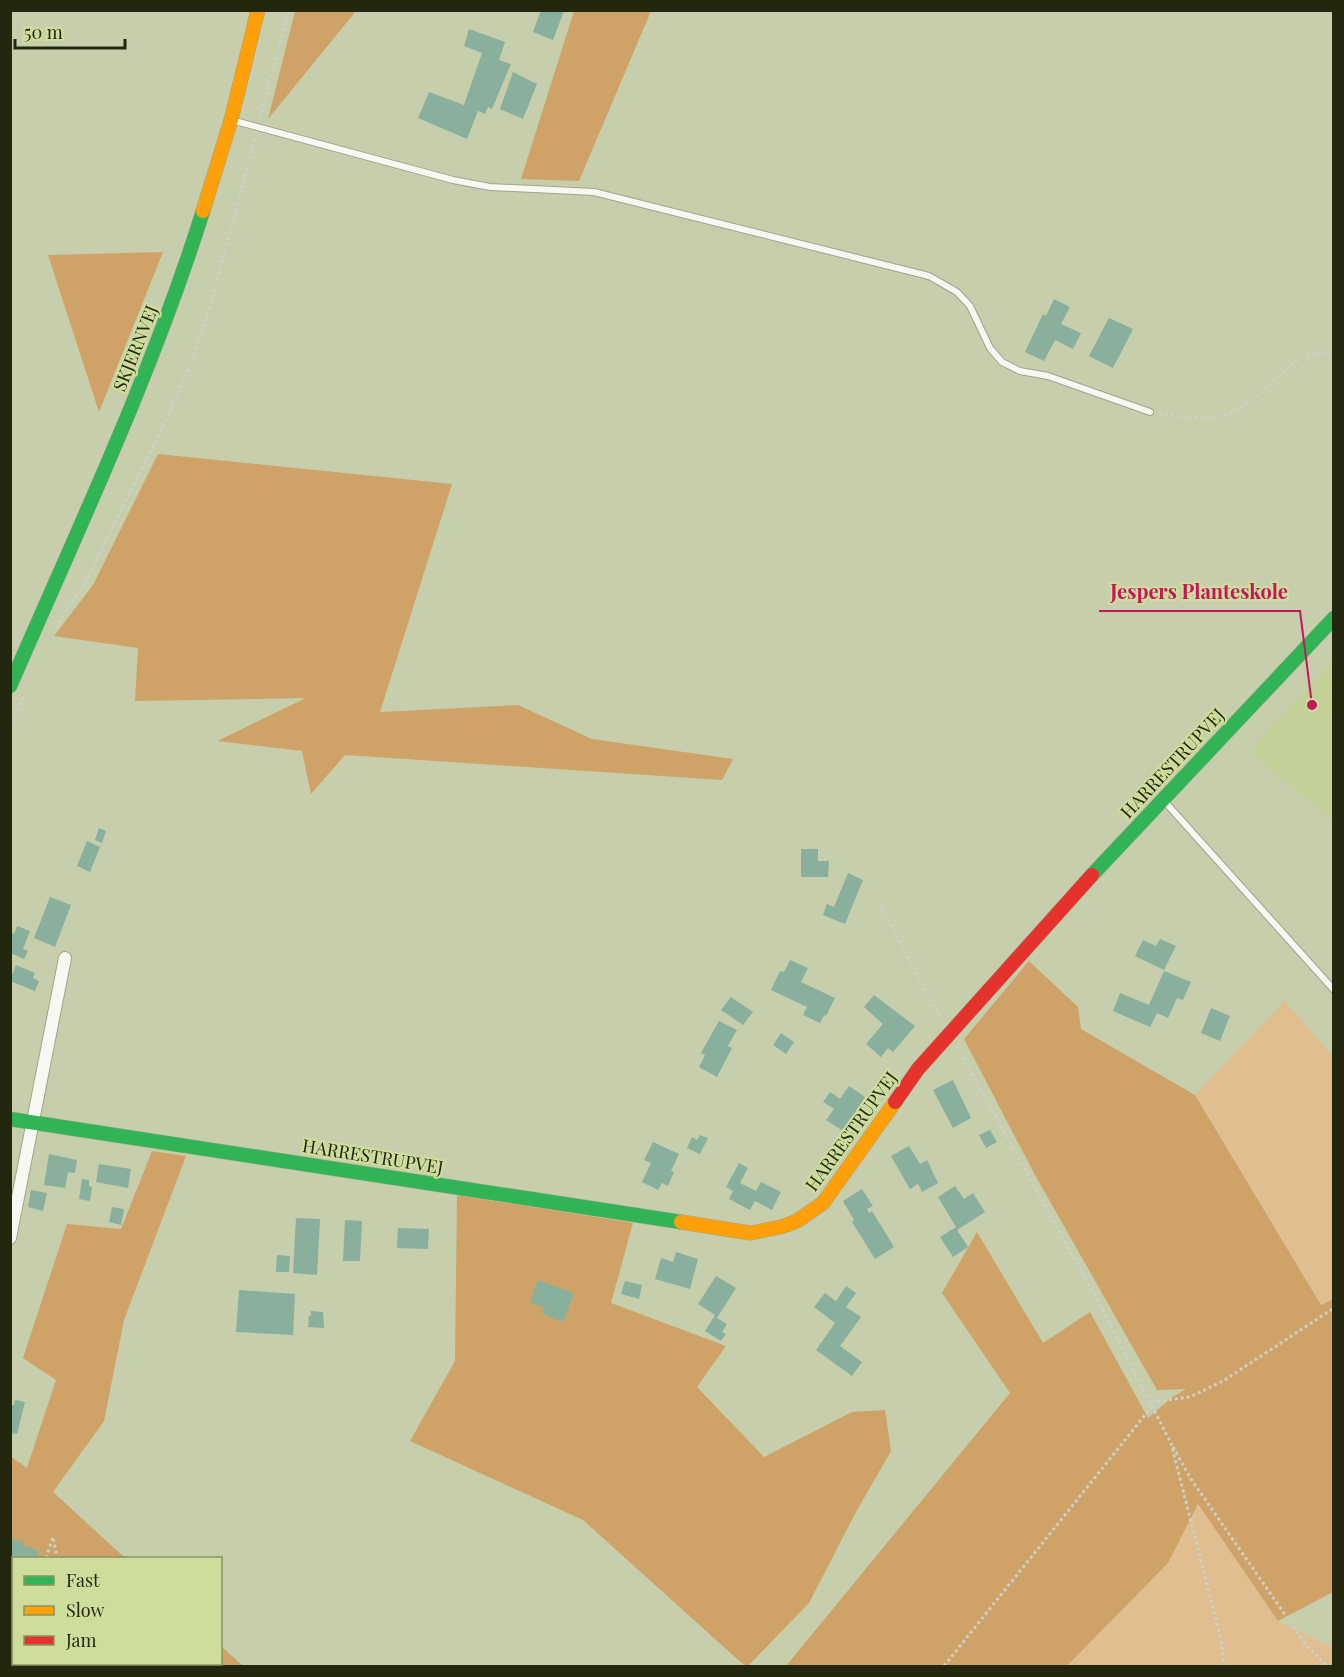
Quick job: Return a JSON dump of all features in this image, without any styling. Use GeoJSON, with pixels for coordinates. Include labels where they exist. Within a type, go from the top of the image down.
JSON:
{"type":"FeatureCollection","features":[{"type":"Feature","properties":{"kind":"street","name":"SKJERNVEJ"},"geometry":{"type":"LineString","coordinates":[[10,686],[151,361],[188,261],[231,120],[258,10]]}},
{"type":"Feature","properties":{"kind":"street","name":"HARRESTRUPVEJ"},"geometry":{"type":"LineString","coordinates":[[10,1119],[750,1233],[780,1229],[803,1219],[824,1203],[918,1069],[1162,800],[1334,618]]}},
{"type":"Feature","properties":{"kind":"street"},"geometry":{"type":"LineString","coordinates":[[10,1238],[65,958]]}},
{"type":"Feature","properties":{"kind":"lane"},"geometry":{"type":"LineString","coordinates":[[231,120],[453,180],[490,187],[594,192],[929,276],[957,292],[970,306],[990,348],[1002,362],[1020,371],[1048,376],[1150,412]]}},
{"type":"Feature","properties":{"kind":"lane"},"geometry":{"type":"LineString","coordinates":[[1162,800],[1334,990]]}},
{"type":"Feature","properties":{"kind":"path"},"geometry":{"type":"LineString","coordinates":[[51,633],[84,585],[160,433],[185,377],[205,324],[289,10]]}},
{"type":"Feature","properties":{"kind":"path"},"geometry":{"type":"LineString","coordinates":[[1150,412],[1211,418],[1231,413],[1250,403],[1300,358],[1319,352],[1334,354]]}},
{"type":"Feature","properties":{"kind":"path"},"geometry":{"type":"LineString","coordinates":[[10,727],[24,696]]}},
{"type":"Feature","properties":{"kind":"path"},"geometry":{"type":"LineString","coordinates":[[879,903],[1102,1309],[1191,1479],[1306,1645],[1327,1666]]}},
{"type":"Feature","properties":{"kind":"path"},"geometry":{"type":"LineString","coordinates":[[944,1666],[1152,1403],[1190,1397],[1223,1381],[1334,1308]]}},
{"type":"Feature","properties":{"kind":"path"},"geometry":{"type":"LineString","coordinates":[[1171,1443],[1221,1640],[1224,1666]]}},
{"type":"Feature","properties":{"kind":"path"},"geometry":{"type":"LineString","coordinates":[[46,1557],[53,1537],[57,1557]]}},
{"type":"Feature","properties":{"kind":"shaded area"},"geometry":{"type":"Polygon","coordinates":[[[295,11],[356,11],[268,119],[295,11]]]}},
{"type":"Feature","properties":{"kind":"shaded area"},"geometry":{"type":"Polygon","coordinates":[[[574,11],[651,11],[579,181],[521,179],[574,11]]]}},
{"type":"Feature","properties":{"kind":"shaded area"},"geometry":{"type":"Polygon","coordinates":[[[163,252],[99,412],[48,255],[163,252]]]}},
{"type":"Feature","properties":{"kind":"shaded area"},"geometry":{"type":"Polygon","coordinates":[[[158,454],[452,484],[380,712],[518,705],[592,739],[733,759],[722,780],[345,755],[311,794],[302,751],[217,741],[306,698],[135,701],[138,648],[54,636],[93,585],[158,454]]]}},
{"type":"Feature","properties":{"kind":"shaded area"},"geometry":{"type":"Polygon","coordinates":[[[1333,659],[1333,820],[1249,752],[1333,659]]]}},
{"type":"Feature","properties":{"kind":"shaded area"},"geometry":{"type":"Polygon","coordinates":[[[1029,961],[1078,1007],[1081,1029],[1195,1095],[1321,1305],[1333,1299],[1333,1592],[1278,1621],[1198,1504],[1168,1563],[1067,1666],[786,1666],[1010,1393],[942,1293],[977,1232],[1043,1343],[1090,1312],[1148,1418],[1171,1398],[1186,1389],[1157,1390],[1035,1175],[964,1039],[1029,961]]]}},
{"type":"Feature","properties":{"kind":"shaded area"},"geometry":{"type":"Polygon","coordinates":[[[1285,1001],[1333,1057],[1333,1299],[1321,1305],[1195,1095],[1285,1001]]]}},
{"type":"Feature","properties":{"kind":"shaded area"},"geometry":{"type":"Polygon","coordinates":[[[152,1151],[186,1156],[124,1320],[104,1421],[53,1492],[124,1557],[12,1557],[12,1665],[222,1665],[222,1647],[243,1666],[11,1666],[10,1456],[27,1468],[56,1380],[23,1358],[67,1224],[121,1229],[152,1151]]]}},
{"type":"Feature","properties":{"kind":"shaded area"},"geometry":{"type":"Polygon","coordinates":[[[457,1195],[633,1223],[611,1303],[726,1346],[697,1387],[764,1457],[852,1412],[885,1410],[891,1451],[856,1512],[809,1603],[748,1666],[745,1666],[583,1520],[410,1441],[455,1361],[457,1195]]]}},
{"type":"Feature","properties":{"kind":"shaded area"},"geometry":{"type":"Polygon","coordinates":[[[1198,1504],[1278,1621],[1333,1648],[1333,1666],[1067,1666],[1168,1563],[1198,1504]]]}},
{"type":"Feature","properties":{"kind":"building"},"geometry":{"type":"Polygon","coordinates":[[[541,10],[564,11],[553,40],[533,32],[541,10]]]}},
{"type":"Feature","properties":{"kind":"building"},"geometry":{"type":"Polygon","coordinates":[[[469,29],[505,42],[499,60],[511,64],[492,109],[488,107],[485,114],[478,111],[467,139],[418,118],[429,92],[464,105],[482,53],[464,46],[469,29]]]}},
{"type":"Feature","properties":{"kind":"building"},"geometry":{"type":"Polygon","coordinates":[[[513,72],[537,84],[523,119],[500,109],[513,72]]]}},
{"type":"Feature","properties":{"kind":"building"},"geometry":{"type":"Polygon","coordinates":[[[1054,299],[1070,307],[1061,324],[1081,333],[1073,349],[1055,340],[1044,361],[1025,352],[1043,314],[1046,316],[1054,299]]]}},
{"type":"Feature","properties":{"kind":"building"},"geometry":{"type":"Polygon","coordinates":[[[1109,318],[1133,329],[1113,368],[1089,356],[1109,318]]]}},
{"type":"Feature","properties":{"kind":"building"},"geometry":{"type":"Polygon","coordinates":[[[99,828],[106,831],[102,843],[95,840],[99,828]]]}},
{"type":"Feature","properties":{"kind":"building"},"geometry":{"type":"Polygon","coordinates":[[[87,841],[100,847],[90,872],[77,866],[87,841]]]}},
{"type":"Feature","properties":{"kind":"building"},"geometry":{"type":"Polygon","coordinates":[[[801,849],[818,849],[818,861],[829,861],[828,877],[801,877],[801,849]]]}},
{"type":"Feature","properties":{"kind":"building"},"geometry":{"type":"Polygon","coordinates":[[[848,873],[863,880],[845,924],[823,915],[827,904],[834,907],[848,873]]]}},
{"type":"Feature","properties":{"kind":"building"},"geometry":{"type":"Polygon","coordinates":[[[50,897],[71,905],[55,947],[34,938],[50,897]]]}},
{"type":"Feature","properties":{"kind":"building"},"geometry":{"type":"Polygon","coordinates":[[[17,926],[30,931],[23,949],[28,951],[24,959],[10,953],[10,932],[14,934],[17,926]]]}},
{"type":"Feature","properties":{"kind":"building"},"geometry":{"type":"Polygon","coordinates":[[[1160,939],[1176,946],[1164,970],[1135,956],[1143,940],[1156,946],[1160,939]]]}},
{"type":"Feature","properties":{"kind":"building"},"geometry":{"type":"Polygon","coordinates":[[[790,960],[808,968],[801,982],[835,998],[820,1023],[803,1015],[807,1007],[771,990],[780,971],[784,972],[790,960]]]}},
{"type":"Feature","properties":{"kind":"building"},"geometry":{"type":"Polygon","coordinates":[[[16,965],[35,973],[33,978],[39,981],[35,991],[10,981],[16,965]]]}},
{"type":"Feature","properties":{"kind":"building"},"geometry":{"type":"Polygon","coordinates":[[[1164,971],[1191,982],[1183,1000],[1177,998],[1168,1018],[1157,1013],[1150,1027],[1113,1011],[1120,993],[1149,1005],[1164,971]]]}},
{"type":"Feature","properties":{"kind":"building"},"geometry":{"type":"Polygon","coordinates":[[[874,995],[915,1026],[893,1052],[888,1048],[881,1057],[866,1044],[883,1024],[864,1007],[874,995]]]}},
{"type":"Feature","properties":{"kind":"building"},"geometry":{"type":"Polygon","coordinates":[[[731,997],[753,1012],[743,1025],[721,1010],[731,997]]]}},
{"type":"Feature","properties":{"kind":"building"},"geometry":{"type":"Polygon","coordinates":[[[1211,1008],[1230,1016],[1220,1041],[1201,1033],[1211,1008]]]}},
{"type":"Feature","properties":{"kind":"building"},"geometry":{"type":"Polygon","coordinates":[[[719,1021],[737,1030],[728,1046],[732,1048],[717,1077],[699,1067],[705,1055],[701,1053],[719,1021]]]}},
{"type":"Feature","properties":{"kind":"building"},"geometry":{"type":"Polygon","coordinates":[[[781,1033],[794,1042],[786,1054],[773,1045],[781,1033]]]}},
{"type":"Feature","properties":{"kind":"building"},"geometry":{"type":"Polygon","coordinates":[[[953,1080],[971,1118],[953,1128],[933,1090],[953,1080]]]}},
{"type":"Feature","properties":{"kind":"building"},"geometry":{"type":"Polygon","coordinates":[[[849,1086],[865,1097],[843,1131],[826,1120],[834,1109],[823,1102],[830,1092],[840,1099],[849,1086]]]}},
{"type":"Feature","properties":{"kind":"building"},"geometry":{"type":"Polygon","coordinates":[[[846,1129],[857,1136],[845,1153],[835,1146],[846,1129]]]}},
{"type":"Feature","properties":{"kind":"building"},"geometry":{"type":"Polygon","coordinates":[[[990,1130],[997,1142],[986,1148],[979,1135],[990,1130]]]}},
{"type":"Feature","properties":{"kind":"building"},"geometry":{"type":"Polygon","coordinates":[[[700,1135],[708,1138],[700,1154],[687,1148],[692,1137],[697,1140],[700,1135]]]}},
{"type":"Feature","properties":{"kind":"building"},"geometry":{"type":"Polygon","coordinates":[[[653,1142],[679,1154],[671,1171],[674,1172],[668,1186],[662,1183],[658,1190],[642,1182],[651,1163],[644,1160],[653,1142]]]}},
{"type":"Feature","properties":{"kind":"building"},"geometry":{"type":"Polygon","coordinates":[[[909,1146],[920,1164],[927,1160],[938,1183],[922,1192],[918,1184],[910,1189],[891,1156],[909,1146]]]}},
{"type":"Feature","properties":{"kind":"building"},"geometry":{"type":"Polygon","coordinates":[[[49,1154],[77,1160],[75,1173],[68,1172],[65,1188],[44,1185],[49,1154]]]}},
{"type":"Feature","properties":{"kind":"building"},"geometry":{"type":"Polygon","coordinates":[[[739,1163],[748,1168],[740,1183],[756,1191],[761,1182],[781,1192],[772,1210],[755,1201],[750,1210],[729,1199],[733,1191],[726,1187],[739,1163]]]}},
{"type":"Feature","properties":{"kind":"building"},"geometry":{"type":"Polygon","coordinates":[[[99,1164],[131,1169],[128,1188],[96,1182],[99,1164]]]}},
{"type":"Feature","properties":{"kind":"building"},"geometry":{"type":"Polygon","coordinates":[[[82,1179],[89,1180],[89,1186],[92,1187],[90,1201],[79,1199],[82,1179]]]}},
{"type":"Feature","properties":{"kind":"building"},"geometry":{"type":"Polygon","coordinates":[[[955,1186],[964,1199],[973,1193],[985,1212],[957,1230],[968,1247],[953,1257],[940,1237],[956,1227],[938,1197],[955,1186]]]}},
{"type":"Feature","properties":{"kind":"building"},"geometry":{"type":"Polygon","coordinates":[[[862,1189],[873,1206],[867,1209],[869,1213],[872,1211],[894,1247],[875,1259],[852,1222],[854,1220],[843,1201],[862,1189]]]}},
{"type":"Feature","properties":{"kind":"building"},"geometry":{"type":"Polygon","coordinates":[[[31,1190],[47,1193],[43,1211],[28,1207],[31,1190]]]}},
{"type":"Feature","properties":{"kind":"building"},"geometry":{"type":"Polygon","coordinates":[[[112,1207],[124,1209],[121,1225],[109,1222],[112,1207]]]}},
{"type":"Feature","properties":{"kind":"building"},"geometry":{"type":"Polygon","coordinates":[[[296,1218],[320,1219],[317,1275],[293,1273],[296,1218]]]}},
{"type":"Feature","properties":{"kind":"building"},"geometry":{"type":"Polygon","coordinates":[[[345,1220],[362,1221],[360,1261],[343,1261],[345,1220]]]}},
{"type":"Feature","properties":{"kind":"building"},"geometry":{"type":"Polygon","coordinates":[[[398,1228],[429,1229],[428,1249],[397,1248],[398,1228]]]}},
{"type":"Feature","properties":{"kind":"building"},"geometry":{"type":"Polygon","coordinates":[[[676,1252],[698,1259],[690,1289],[655,1279],[661,1258],[673,1262],[676,1252]]]}},
{"type":"Feature","properties":{"kind":"building"},"geometry":{"type":"Polygon","coordinates":[[[277,1255],[290,1256],[289,1272],[276,1272],[277,1255]]]}},
{"type":"Feature","properties":{"kind":"building"},"geometry":{"type":"Polygon","coordinates":[[[716,1276],[736,1288],[717,1318],[727,1324],[722,1332],[726,1334],[721,1341],[705,1331],[715,1315],[698,1304],[716,1276]]]}},
{"type":"Feature","properties":{"kind":"building"},"geometry":{"type":"Polygon","coordinates":[[[538,1280],[574,1293],[563,1322],[542,1314],[544,1308],[530,1302],[538,1280]]]}},
{"type":"Feature","properties":{"kind":"building"},"geometry":{"type":"Polygon","coordinates":[[[625,1281],[642,1285],[639,1299],[621,1294],[625,1281]]]}},
{"type":"Feature","properties":{"kind":"building"},"geometry":{"type":"Polygon","coordinates":[[[846,1286],[856,1293],[846,1307],[861,1317],[840,1346],[862,1362],[852,1376],[816,1350],[835,1323],[814,1307],[825,1293],[836,1301],[846,1286]]]}},
{"type":"Feature","properties":{"kind":"building"},"geometry":{"type":"Polygon","coordinates":[[[239,1290],[295,1294],[293,1335],[236,1332],[239,1290]]]}},
{"type":"Feature","properties":{"kind":"building"},"geometry":{"type":"Polygon","coordinates":[[[311,1311],[323,1312],[324,1328],[308,1327],[311,1311]]]}},
{"type":"Feature","properties":{"kind":"building"},"geometry":{"type":"Polygon","coordinates":[[[15,1400],[25,1402],[17,1434],[10,1433],[10,1405],[14,1405],[15,1400]]]}},
{"type":"Feature","properties":{"kind":"building"},"geometry":{"type":"Polygon","coordinates":[[[10,1538],[24,1542],[22,1545],[39,1551],[37,1557],[12,1557],[11,1575],[10,1538]]]}},
{"type":"Feature","properties":{"kind":"traffic: fast"},"geometry":{"type":"LineString","coordinates":[[10,686],[88,510],[137,392],[183,272],[203,211]]}},
{"type":"Feature","properties":{"kind":"traffic: fast"},"geometry":{"type":"LineString","coordinates":[[1092,875],[1334,618]]}},
{"type":"Feature","properties":{"kind":"traffic: fast"},"geometry":{"type":"LineString","coordinates":[[10,1119],[681,1222]]}},
{"type":"Feature","properties":{"kind":"traffic: slow"},"geometry":{"type":"LineString","coordinates":[[203,211],[231,120],[258,10]]}},
{"type":"Feature","properties":{"kind":"traffic: slow"},"geometry":{"type":"LineString","coordinates":[[681,1222],[750,1233],[781,1227],[797,1221],[823,1203],[895,1102]]}},
{"type":"Feature","properties":{"kind":"traffic: jam"},"geometry":{"type":"LineString","coordinates":[[895,1102],[918,1069],[1092,875]]}},
{"type":"Feature","properties":{"kind":"place","name":"Jespers Planteskole"},"geometry":{"type":"Point","coordinates":[1312,705]}}]}
